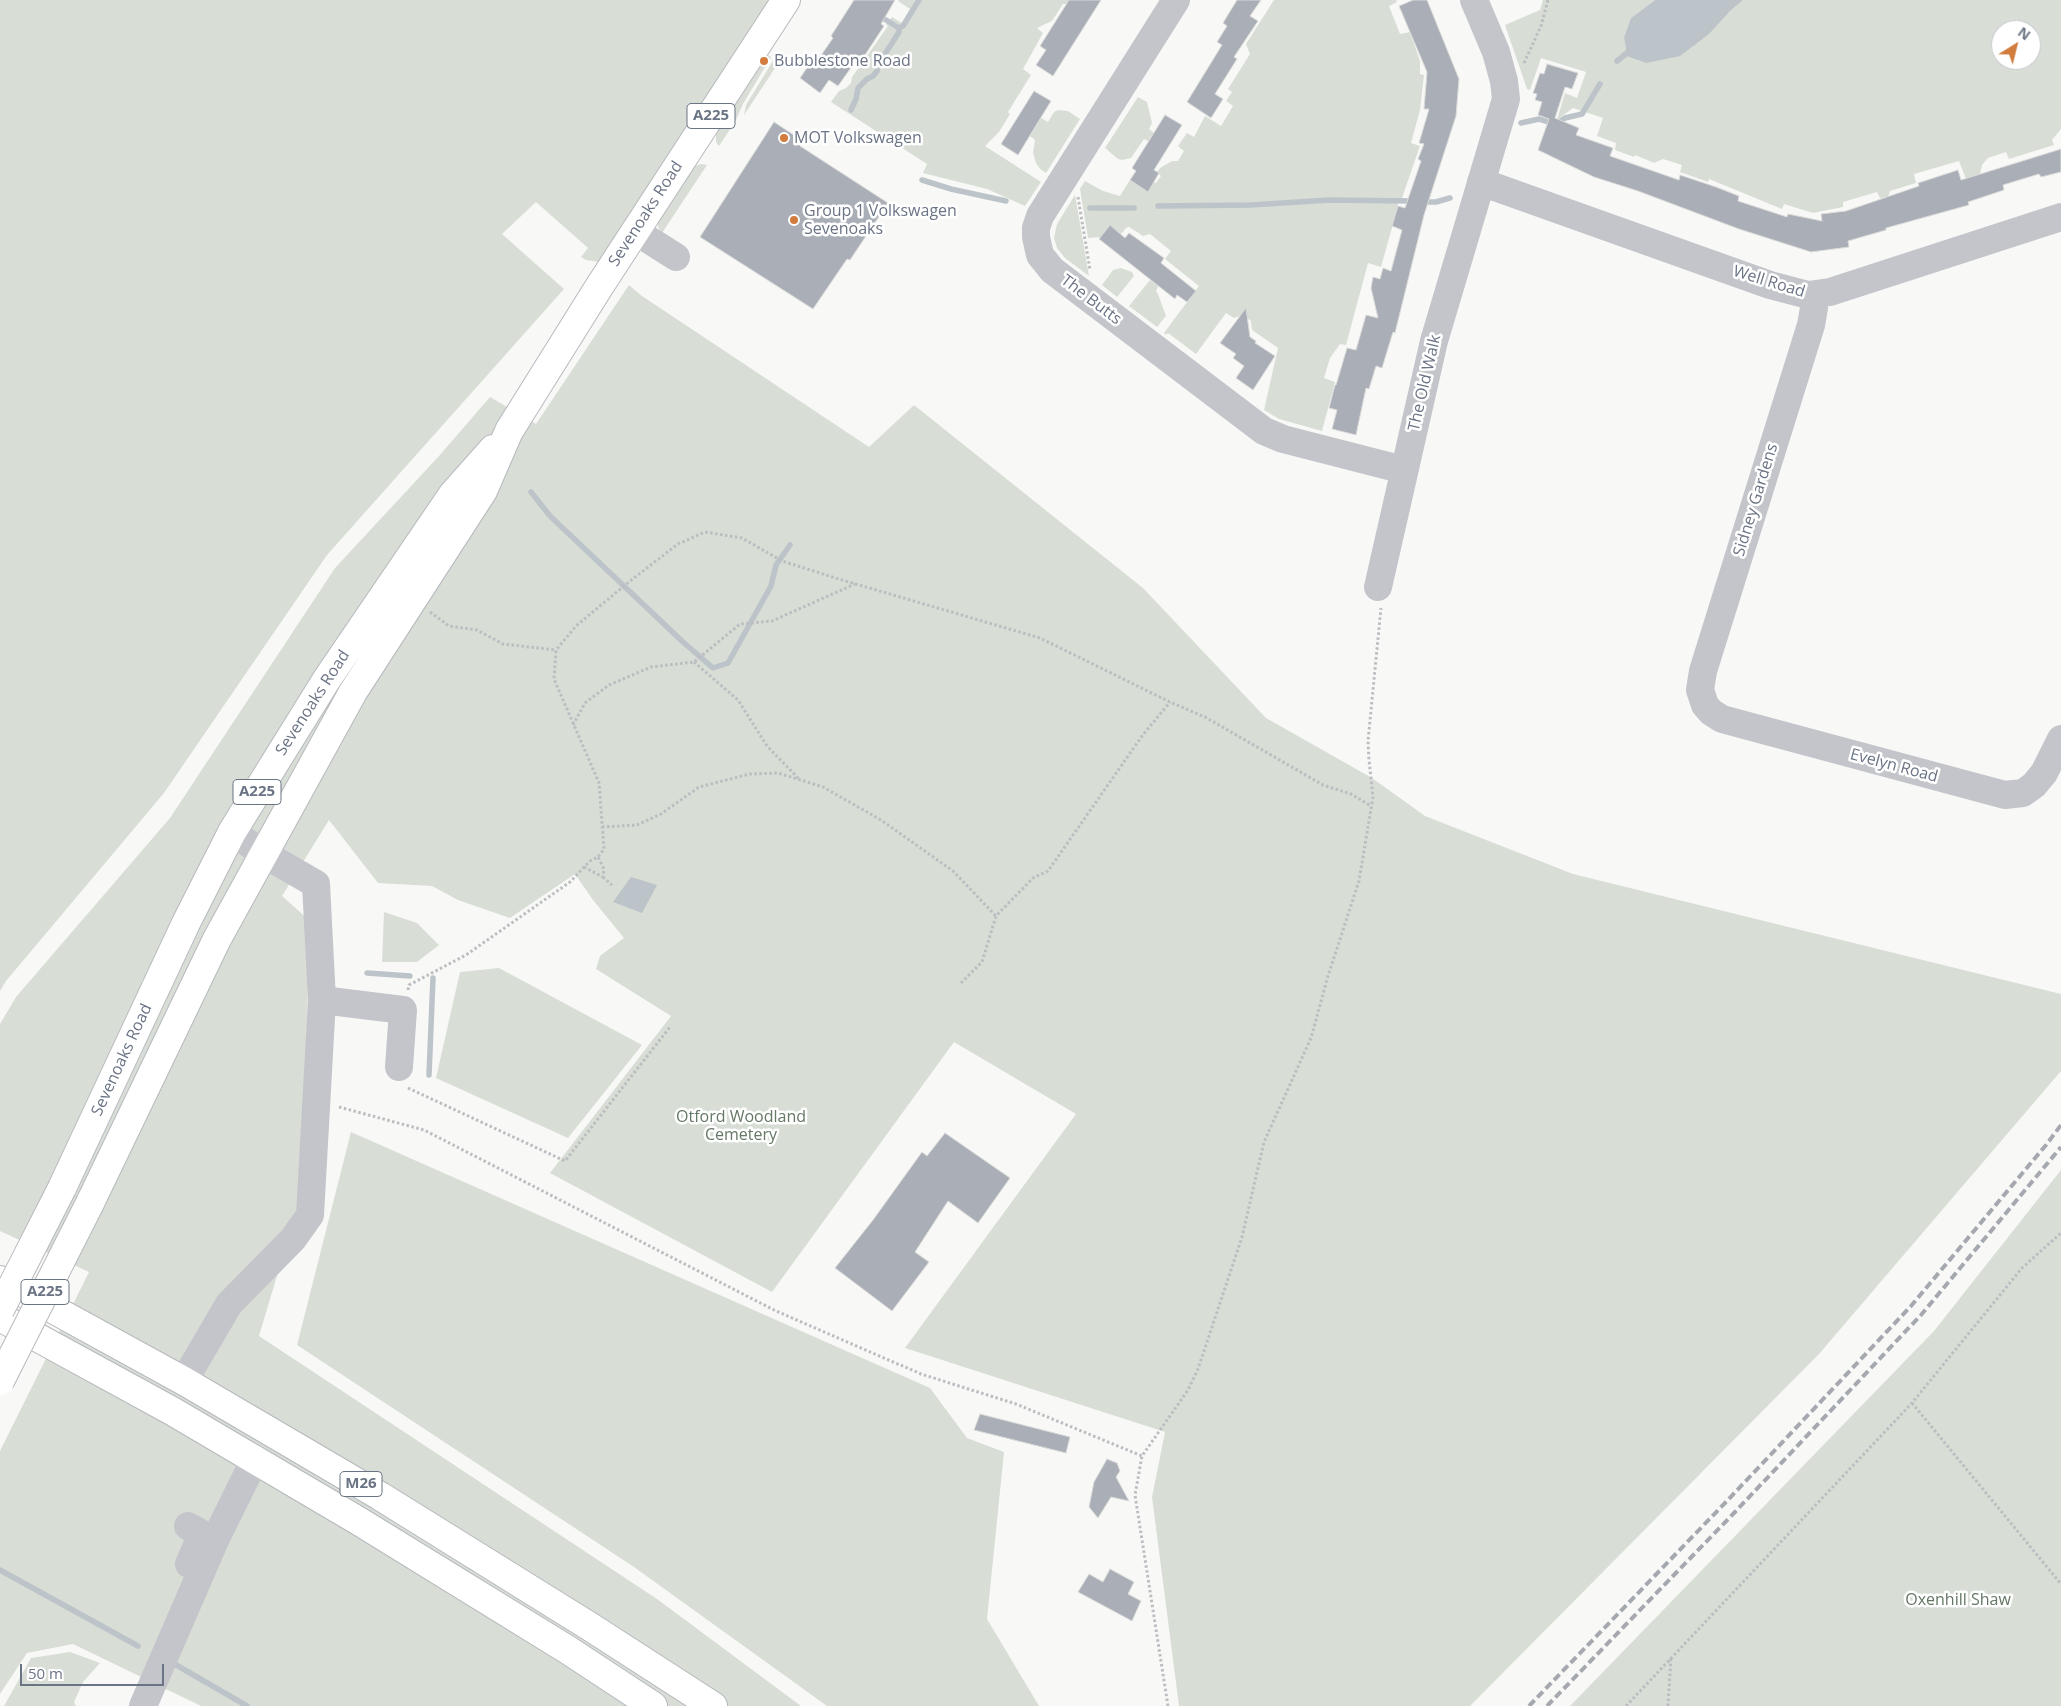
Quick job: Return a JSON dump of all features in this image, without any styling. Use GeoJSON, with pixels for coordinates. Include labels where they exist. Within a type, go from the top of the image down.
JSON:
{"type":"FeatureCollection","features":[{"type":"Feature","properties":{"kind":"main road","name":"Sevenoaks Road"},"geometry":{"type":"LineString","coordinates":[[0,1380],[90,1202],[217,939],[353,692],[483,491],[509,431],[635,231],[786,0]]}},
{"type":"Feature","properties":{"kind":"main road","name":"Sevenoaks Road"},"geometry":{"type":"LineString","coordinates":[[0,1310],[62,1188],[186,923],[232,832],[327,679],[453,494],[509,431]]}},
{"type":"Feature","properties":{"kind":"main road","name":"M26"},"geometry":{"type":"LineString","coordinates":[[0,1280],[275,1433],[469,1550],[713,1706]]}},
{"type":"Feature","properties":{"kind":"main road","name":"M26"},"geometry":{"type":"LineString","coordinates":[[0,1317],[255,1459],[469,1588],[653,1706]]}},
{"type":"Feature","properties":{"kind":"street","name":"The Butts"},"geometry":{"type":"LineString","coordinates":[[1176,0],[1040,216],[1036,228],[1040,255],[1053,271],[1264,431],[1283,439],[1404,470]]}},
{"type":"Feature","properties":{"kind":"street"},"geometry":{"type":"LineString","coordinates":[[1474,0],[1496,52],[1506,93],[1503,110],[1481,182]]}},
{"type":"Feature","properties":{"kind":"street","name":"The Old Walk"},"geometry":{"type":"LineString","coordinates":[[1378,587],[1434,340],[1481,182]]}},
{"type":"Feature","properties":{"kind":"street","name":"Well Road"},"geometry":{"type":"LineString","coordinates":[[1481,182],[1776,287],[1797,293],[1814,295],[1830,292],[2061,217]]}},
{"type":"Feature","properties":{"kind":"street"},"geometry":{"type":"LineString","coordinates":[[635,231],[676,257]]}},
{"type":"Feature","properties":{"kind":"street","name":"Sidney Gardens"},"geometry":{"type":"LineString","coordinates":[[1705,705],[1700,690],[1704,671],[1811,325],[1814,295]]}},
{"type":"Feature","properties":{"kind":"street","name":"Evelyn Road"},"geometry":{"type":"LineString","coordinates":[[1705,705],[1711,712],[1722,719],[2005,796],[2023,792],[2034,785],[2061,739]]}},
{"type":"Feature","properties":{"kind":"street"},"geometry":{"type":"LineString","coordinates":[[184,1381],[229,1304],[293,1239],[310,1215],[322,1000],[316,884],[264,854],[232,832]]}},
{"type":"Feature","properties":{"kind":"street"},"geometry":{"type":"LineString","coordinates":[[322,1000],[402,1010],[399,1067]]}},
{"type":"Feature","properties":{"kind":"street"},"geometry":{"type":"LineString","coordinates":[[143,1706],[216,1538],[255,1459]]}},
{"type":"Feature","properties":{"kind":"street"},"geometry":{"type":"LineString","coordinates":[[131,1706],[202,1534],[188,1526]]}},
{"type":"Feature","properties":{"kind":"path"},"geometry":{"type":"LineString","coordinates":[[1523,65],[1541,26],[1548,0]]}},
{"type":"Feature","properties":{"kind":"path"},"geometry":{"type":"LineString","coordinates":[[1077,189],[1091,271]]}},
{"type":"Feature","properties":{"kind":"path"},"geometry":{"type":"LineString","coordinates":[[402,1010],[409,986],[466,955],[570,882],[590,861],[598,857],[604,849],[599,783],[554,679],[556,650],[576,626],[630,581],[678,544],[706,532],[742,538],[782,561],[1040,638],[1170,702],[1205,717],[1323,784],[1351,794],[1364,800],[1371,806]]}},
{"type":"Feature","properties":{"kind":"path"},"geometry":{"type":"LineString","coordinates":[[573,725],[584,703],[609,685],[651,667],[694,662],[740,624],[772,621],[856,584]]}},
{"type":"Feature","properties":{"kind":"path"},"geometry":{"type":"LineString","coordinates":[[1168,1706],[1135,1495],[1142,1456],[1188,1390],[1201,1360],[1242,1237],[1264,1142],[1304,1056],[1316,1023],[1328,976],[1361,875],[1373,789],[1368,760],[1368,741],[1381,605],[1378,587]]}},
{"type":"Feature","properties":{"kind":"path"},"geometry":{"type":"LineString","coordinates":[[413,599],[449,626],[477,630],[503,644],[556,650]]}},
{"type":"Feature","properties":{"kind":"path"},"geometry":{"type":"LineString","coordinates":[[694,662],[738,700],[767,746],[800,780]]}},
{"type":"Feature","properties":{"kind":"path"},"geometry":{"type":"LineString","coordinates":[[961,983],[982,962],[996,916],[1033,878],[1048,871],[1142,736],[1170,702]]}},
{"type":"Feature","properties":{"kind":"path"},"geometry":{"type":"LineString","coordinates":[[602,827],[637,825],[661,814],[699,787],[750,774],[778,773],[823,787],[881,820],[953,872],[996,916]]}},
{"type":"Feature","properties":{"kind":"path"},"geometry":{"type":"LineString","coordinates":[[598,857],[604,869],[603,877]]}},
{"type":"Feature","properties":{"kind":"path"},"geometry":{"type":"LineString","coordinates":[[584,867],[603,877],[612,885]]}},
{"type":"Feature","properties":{"kind":"path"},"geometry":{"type":"LineString","coordinates":[[399,1067],[408,1088],[566,1161],[670,1027]]}},
{"type":"Feature","properties":{"kind":"path"},"geometry":{"type":"LineString","coordinates":[[317,1101],[424,1130],[776,1311],[921,1374],[1016,1404],[1142,1456]]}},
{"type":"Feature","properties":{"kind":"path"},"geometry":{"type":"LineString","coordinates":[[1626,1706],[1912,1402],[2022,1268],[2061,1233]]}},
{"type":"Feature","properties":{"kind":"path"},"geometry":{"type":"LineString","coordinates":[[1912,1402],[2061,1584]]}},
{"type":"Feature","properties":{"kind":"path"},"geometry":{"type":"LineString","coordinates":[[1668,1706],[1671,1657]]}},
{"type":"Feature","properties":{"kind":"green space"},"geometry":{"type":"Polygon","coordinates":[[[0,0],[774,0],[599,262],[586,260],[581,257],[588,248],[536,202],[502,234],[564,289],[327,555],[164,793],[6,981],[0,991],[0,0]]]}},
{"type":"Feature","properties":{"kind":"green space"},"geometry":{"type":"Polygon","coordinates":[[[899,0],[1071,0],[1068,4],[1063,4],[1052,21],[1037,28],[1043,33],[1023,69],[1031,75],[1008,112],[1010,114],[999,132],[985,146],[1041,182],[1025,206],[987,189],[923,173],[927,164],[831,102],[839,91],[851,83],[852,77],[888,26],[886,25],[892,17],[902,23],[910,9],[899,0]]]}},
{"type":"Feature","properties":{"kind":"green space"},"geometry":{"type":"Polygon","coordinates":[[[1274,0],[1396,0],[1397,2],[1389,6],[1400,34],[1410,32],[1420,61],[1420,74],[1424,75],[1420,110],[1411,143],[1420,146],[1401,201],[1398,201],[1381,267],[1368,263],[1346,345],[1340,344],[1330,358],[1324,378],[1335,382],[1322,431],[1279,419],[1264,410],[1278,348],[1252,330],[1251,321],[1243,315],[1234,318],[1226,313],[1196,354],[1168,333],[1166,335],[1164,333],[1199,286],[1165,259],[1171,251],[1150,234],[1143,236],[1129,227],[1121,234],[1110,226],[1101,237],[1088,238],[1080,189],[1085,181],[1103,191],[1120,196],[1130,180],[1148,191],[1161,176],[1157,172],[1160,168],[1172,161],[1178,161],[1184,151],[1178,146],[1187,133],[1194,137],[1205,116],[1221,126],[1233,106],[1226,101],[1232,92],[1228,89],[1250,54],[1246,44],[1274,0]]]}},
{"type":"Feature","properties":{"kind":"green space"},"geometry":{"type":"Polygon","coordinates":[[[1543,0],[1655,0],[1631,18],[1624,37],[1627,56],[1729,12],[1743,0],[2061,0],[2061,129],[2052,140],[2054,145],[2009,159],[2006,152],[1988,158],[1982,165],[1980,175],[1966,179],[1959,161],[1914,174],[1916,183],[1890,191],[1888,197],[1880,198],[1877,192],[1843,202],[1843,207],[1813,213],[1784,204],[1782,209],[1709,179],[1708,182],[1680,172],[1682,165],[1663,159],[1654,163],[1635,155],[1634,157],[1615,150],[1616,143],[1597,136],[1603,118],[1573,108],[1557,120],[1565,93],[1577,98],[1586,72],[1541,58],[1530,90],[1527,89],[1505,25],[1540,10],[1543,0]]]}},
{"type":"Feature","properties":{"kind":"green space"},"geometry":{"type":"Polygon","coordinates":[[[765,53],[771,57],[743,104],[735,122],[719,146],[716,142],[716,130],[765,53]]]}},
{"type":"Feature","properties":{"kind":"green space"},"geometry":{"type":"Polygon","coordinates":[[[774,59],[779,62],[744,115],[746,105],[774,59]]]}},
{"type":"Feature","properties":{"kind":"green space"},"geometry":{"type":"Polygon","coordinates":[[[1138,97],[1147,102],[1152,123],[1149,129],[1154,133],[1148,141],[1144,139],[1131,158],[1118,159],[1105,148],[1138,97]]]}},
{"type":"Feature","properties":{"kind":"green space"},"geometry":{"type":"Polygon","coordinates":[[[1058,110],[1068,111],[1080,119],[1046,173],[1036,163],[1033,153],[1035,140],[1030,136],[1041,118],[1048,122],[1054,112],[1058,110]]]}},
{"type":"Feature","properties":{"kind":"green space"},"geometry":{"type":"Polygon","coordinates":[[[701,164],[707,165],[662,233],[658,227],[658,221],[691,167],[701,164]]]}},
{"type":"Feature","properties":{"kind":"green space"},"geometry":{"type":"Polygon","coordinates":[[[1075,195],[1089,276],[1065,258],[1057,248],[1054,238],[1057,224],[1075,195]]]}},
{"type":"Feature","properties":{"kind":"green space"},"geometry":{"type":"Polygon","coordinates":[[[1121,268],[1132,272],[1134,276],[1117,297],[1102,285],[1113,270],[1121,268]]]}},
{"type":"Feature","properties":{"kind":"green space"},"geometry":{"type":"Polygon","coordinates":[[[1150,280],[1158,286],[1156,291],[1166,316],[1157,327],[1129,306],[1150,280]]]}},
{"type":"Feature","properties":{"kind":"green space","name":"Otford Woodland Cemetery"},"geometry":{"type":"Polygon","coordinates":[[[629,285],[642,296],[869,447],[914,405],[1143,588],[1266,718],[1372,778],[1425,816],[1573,874],[2061,994],[2061,1071],[1819,1354],[1470,1706],[1179,1706],[1152,1497],[1165,1432],[905,1348],[1076,1114],[954,1042],[772,1292],[550,1173],[671,1016],[596,969],[600,956],[624,938],[593,900],[575,874],[510,918],[458,900],[432,886],[378,883],[329,820],[282,896],[309,920],[306,1094],[297,1209],[259,1336],[657,1599],[801,1706],[201,1706],[73,1644],[27,1653],[0,1694],[0,1451],[89,1272],[0,1231],[0,1024],[16,997],[170,818],[335,568],[439,456],[490,397],[536,424],[629,285]]]}},
{"type":"Feature","properties":{"kind":"green space"},"geometry":{"type":"Polygon","coordinates":[[[384,912],[417,923],[439,945],[417,962],[382,962],[384,912]]]}},
{"type":"Feature","properties":{"kind":"green space"},"geometry":{"type":"Polygon","coordinates":[[[499,968],[642,1045],[568,1138],[436,1078],[460,972],[499,968]]]}},
{"type":"Feature","properties":{"kind":"green space"},"geometry":{"type":"Polygon","coordinates":[[[351,1132],[930,1388],[967,1438],[1004,1452],[987,1619],[1039,1706],[827,1706],[634,1567],[297,1345],[351,1132]]]}},
{"type":"Feature","properties":{"kind":"green space","name":"Oxenhill Shaw"},"geometry":{"type":"Polygon","coordinates":[[[2061,1170],[2061,1706],[1570,1706],[1934,1331],[2061,1170]]]}},
{"type":"Feature","properties":{"kind":"green space"},"geometry":{"type":"Polygon","coordinates":[[[70,1652],[100,1663],[83,1682],[74,1702],[76,1706],[4,1706],[31,1658],[70,1652]]]}},
{"type":"Feature","properties":{"kind":"shaded area"},"geometry":{"type":"Polygon","coordinates":[[[1655,0],[1743,0],[1709,34],[1680,56],[1646,63],[1627,56],[1624,37],[1631,18],[1655,0]]]}},
{"type":"Feature","properties":{"kind":"shaded area"},"geometry":{"type":"Polygon","coordinates":[[[631,877],[657,885],[642,913],[613,902],[631,877]]]}},
{"type":"Feature","properties":{"kind":"building"},"geometry":{"type":"Polygon","coordinates":[[[854,0],[895,0],[881,24],[884,26],[863,58],[860,55],[838,86],[829,80],[820,93],[800,78],[809,65],[813,67],[833,38],[831,36],[854,0]]]}},
{"type":"Feature","properties":{"kind":"building"},"geometry":{"type":"Polygon","coordinates":[[[1069,0],[1101,0],[1053,76],[1036,65],[1046,50],[1040,46],[1069,0]]]}},
{"type":"Feature","properties":{"kind":"building"},"geometry":{"type":"Polygon","coordinates":[[[1237,0],[1261,0],[1250,16],[1258,21],[1234,57],[1237,59],[1215,94],[1223,99],[1211,118],[1187,102],[1222,45],[1217,42],[1227,26],[1223,23],[1237,0]]]}},
{"type":"Feature","properties":{"kind":"building"},"geometry":{"type":"Polygon","coordinates":[[[1413,0],[1427,0],[1459,79],[1456,116],[1424,215],[1395,333],[1393,332],[1382,368],[1376,366],[1369,389],[1366,388],[1356,435],[1332,429],[1337,410],[1329,408],[1347,348],[1356,350],[1366,315],[1378,318],[1371,288],[1373,277],[1380,279],[1383,268],[1391,271],[1402,230],[1392,226],[1398,206],[1405,208],[1421,161],[1418,159],[1424,144],[1419,143],[1429,109],[1424,109],[1427,72],[1399,6],[1413,0]]]}},
{"type":"Feature","properties":{"kind":"building"},"geometry":{"type":"Polygon","coordinates":[[[1547,64],[1578,73],[1572,89],[1565,87],[1555,118],[1579,128],[1576,135],[1613,148],[1610,156],[1679,180],[1680,175],[1716,187],[1739,196],[1738,201],[1787,217],[1788,214],[1822,221],[1821,214],[1846,211],[1919,186],[1918,183],[1958,170],[1961,180],[2061,149],[2061,172],[2041,177],[2039,174],[2003,185],[2004,190],[1968,202],[1969,205],[1886,228],[1886,230],[1848,241],[1849,247],[1811,252],[1739,229],[1638,191],[1594,177],[1538,150],[1549,119],[1538,115],[1542,102],[1535,100],[1537,94],[1533,93],[1540,73],[1544,74],[1547,64]]]}},
{"type":"Feature","properties":{"kind":"building"},"geometry":{"type":"Polygon","coordinates":[[[1034,91],[1051,101],[1018,155],[1001,144],[1034,91]]]}},
{"type":"Feature","properties":{"kind":"building"},"geometry":{"type":"Polygon","coordinates":[[[1165,115],[1182,125],[1154,170],[1159,173],[1148,192],[1130,180],[1136,171],[1132,168],[1165,115]]]}},
{"type":"Feature","properties":{"kind":"building","name":"Group 1 Volkswagen Sevenoaks"},"geometry":{"type":"Polygon","coordinates":[[[774,122],[803,141],[800,146],[888,203],[850,260],[847,259],[813,309],[700,237],[774,122]]]}},
{"type":"Feature","properties":{"kind":"building"},"geometry":{"type":"Polygon","coordinates":[[[1110,225],[1125,238],[1129,233],[1164,258],[1161,263],[1196,291],[1187,302],[1177,295],[1175,299],[1099,239],[1110,225]]]}},
{"type":"Feature","properties":{"kind":"building"},"geometry":{"type":"Polygon","coordinates":[[[1246,308],[1250,337],[1256,341],[1255,343],[1275,356],[1253,390],[1236,378],[1244,366],[1233,358],[1236,354],[1220,343],[1246,308]]]}},
{"type":"Feature","properties":{"kind":"building"},"geometry":{"type":"Polygon","coordinates":[[[945,1133],[1010,1178],[978,1223],[948,1201],[915,1252],[929,1262],[892,1311],[835,1268],[873,1220],[922,1152],[927,1156],[945,1133]]]}},
{"type":"Feature","properties":{"kind":"building"},"geometry":{"type":"Polygon","coordinates":[[[980,1414],[1070,1437],[1066,1453],[974,1430],[980,1414]]]}},
{"type":"Feature","properties":{"kind":"building"},"geometry":{"type":"Polygon","coordinates":[[[1107,1459],[1117,1463],[1120,1471],[1116,1477],[1129,1501],[1111,1497],[1098,1518],[1089,1507],[1094,1482],[1107,1459]]]}},
{"type":"Feature","properties":{"kind":"building"},"geometry":{"type":"Polygon","coordinates":[[[1110,1569],[1134,1582],[1128,1594],[1141,1601],[1132,1621],[1078,1592],[1089,1574],[1103,1582],[1110,1569]]]}},
{"type":"Feature","properties":{"kind":"waterway"},"geometry":{"type":"LineString","coordinates":[[851,110],[858,88],[877,71],[880,62],[899,32],[899,28],[903,26],[919,0]]}},
{"type":"Feature","properties":{"kind":"waterway"},"geometry":{"type":"LineString","coordinates":[[878,15],[899,28]]}},
{"type":"Feature","properties":{"kind":"waterway"},"geometry":{"type":"LineString","coordinates":[[1617,61],[1627,53]]}},
{"type":"Feature","properties":{"kind":"waterway"},"geometry":{"type":"LineString","coordinates":[[1521,123],[1539,119],[1556,124],[1565,118],[1582,114],[1600,84]]}},
{"type":"Feature","properties":{"kind":"waterway"},"geometry":{"type":"LineString","coordinates":[[922,180],[951,189],[1006,201]]}},
{"type":"Feature","properties":{"kind":"waterway"},"geometry":{"type":"LineString","coordinates":[[1422,202],[1436,202],[1450,198]]}},
{"type":"Feature","properties":{"kind":"waterway"},"geometry":{"type":"LineString","coordinates":[[1158,206],[1251,205],[1329,200],[1413,201]]}},
{"type":"Feature","properties":{"kind":"waterway"},"geometry":{"type":"LineString","coordinates":[[1090,208],[1134,208]]}},
{"type":"Feature","properties":{"kind":"waterway"},"geometry":{"type":"LineString","coordinates":[[531,492],[550,516],[713,668],[728,663],[771,586],[776,565],[790,545]]}},
{"type":"Feature","properties":{"kind":"waterway"},"geometry":{"type":"LineString","coordinates":[[367,973],[410,976]]}},
{"type":"Feature","properties":{"kind":"waterway"},"geometry":{"type":"LineString","coordinates":[[429,1075],[433,978]]}},
{"type":"Feature","properties":{"kind":"waterway"},"geometry":{"type":"LineString","coordinates":[[0,1570],[138,1646]]}},
{"type":"Feature","properties":{"kind":"waterway"},"geometry":{"type":"LineString","coordinates":[[171,1662],[247,1706]]}},
{"type":"Feature","properties":{"kind":"railway"},"geometry":{"type":"LineString","coordinates":[[1529,1706],[1725,1503],[1911,1306],[2061,1125]]}},
{"type":"Feature","properties":{"kind":"railway"},"geometry":{"type":"LineString","coordinates":[[1547,1706],[1735,1512],[1921,1315],[2061,1147]]}},
{"type":"Feature","properties":{"kind":"place","name":"Bubblestone Road"},"geometry":{"type":"Point","coordinates":[764,61]}},
{"type":"Feature","properties":{"kind":"place","name":"MOT Volkswagen"},"geometry":{"type":"Point","coordinates":[784,138]}},
{"type":"Feature","properties":{"kind":"place","name":"Group 1 Volkswagen Sevenoaks"},"geometry":{"type":"Point","coordinates":[794,220]}}]}
